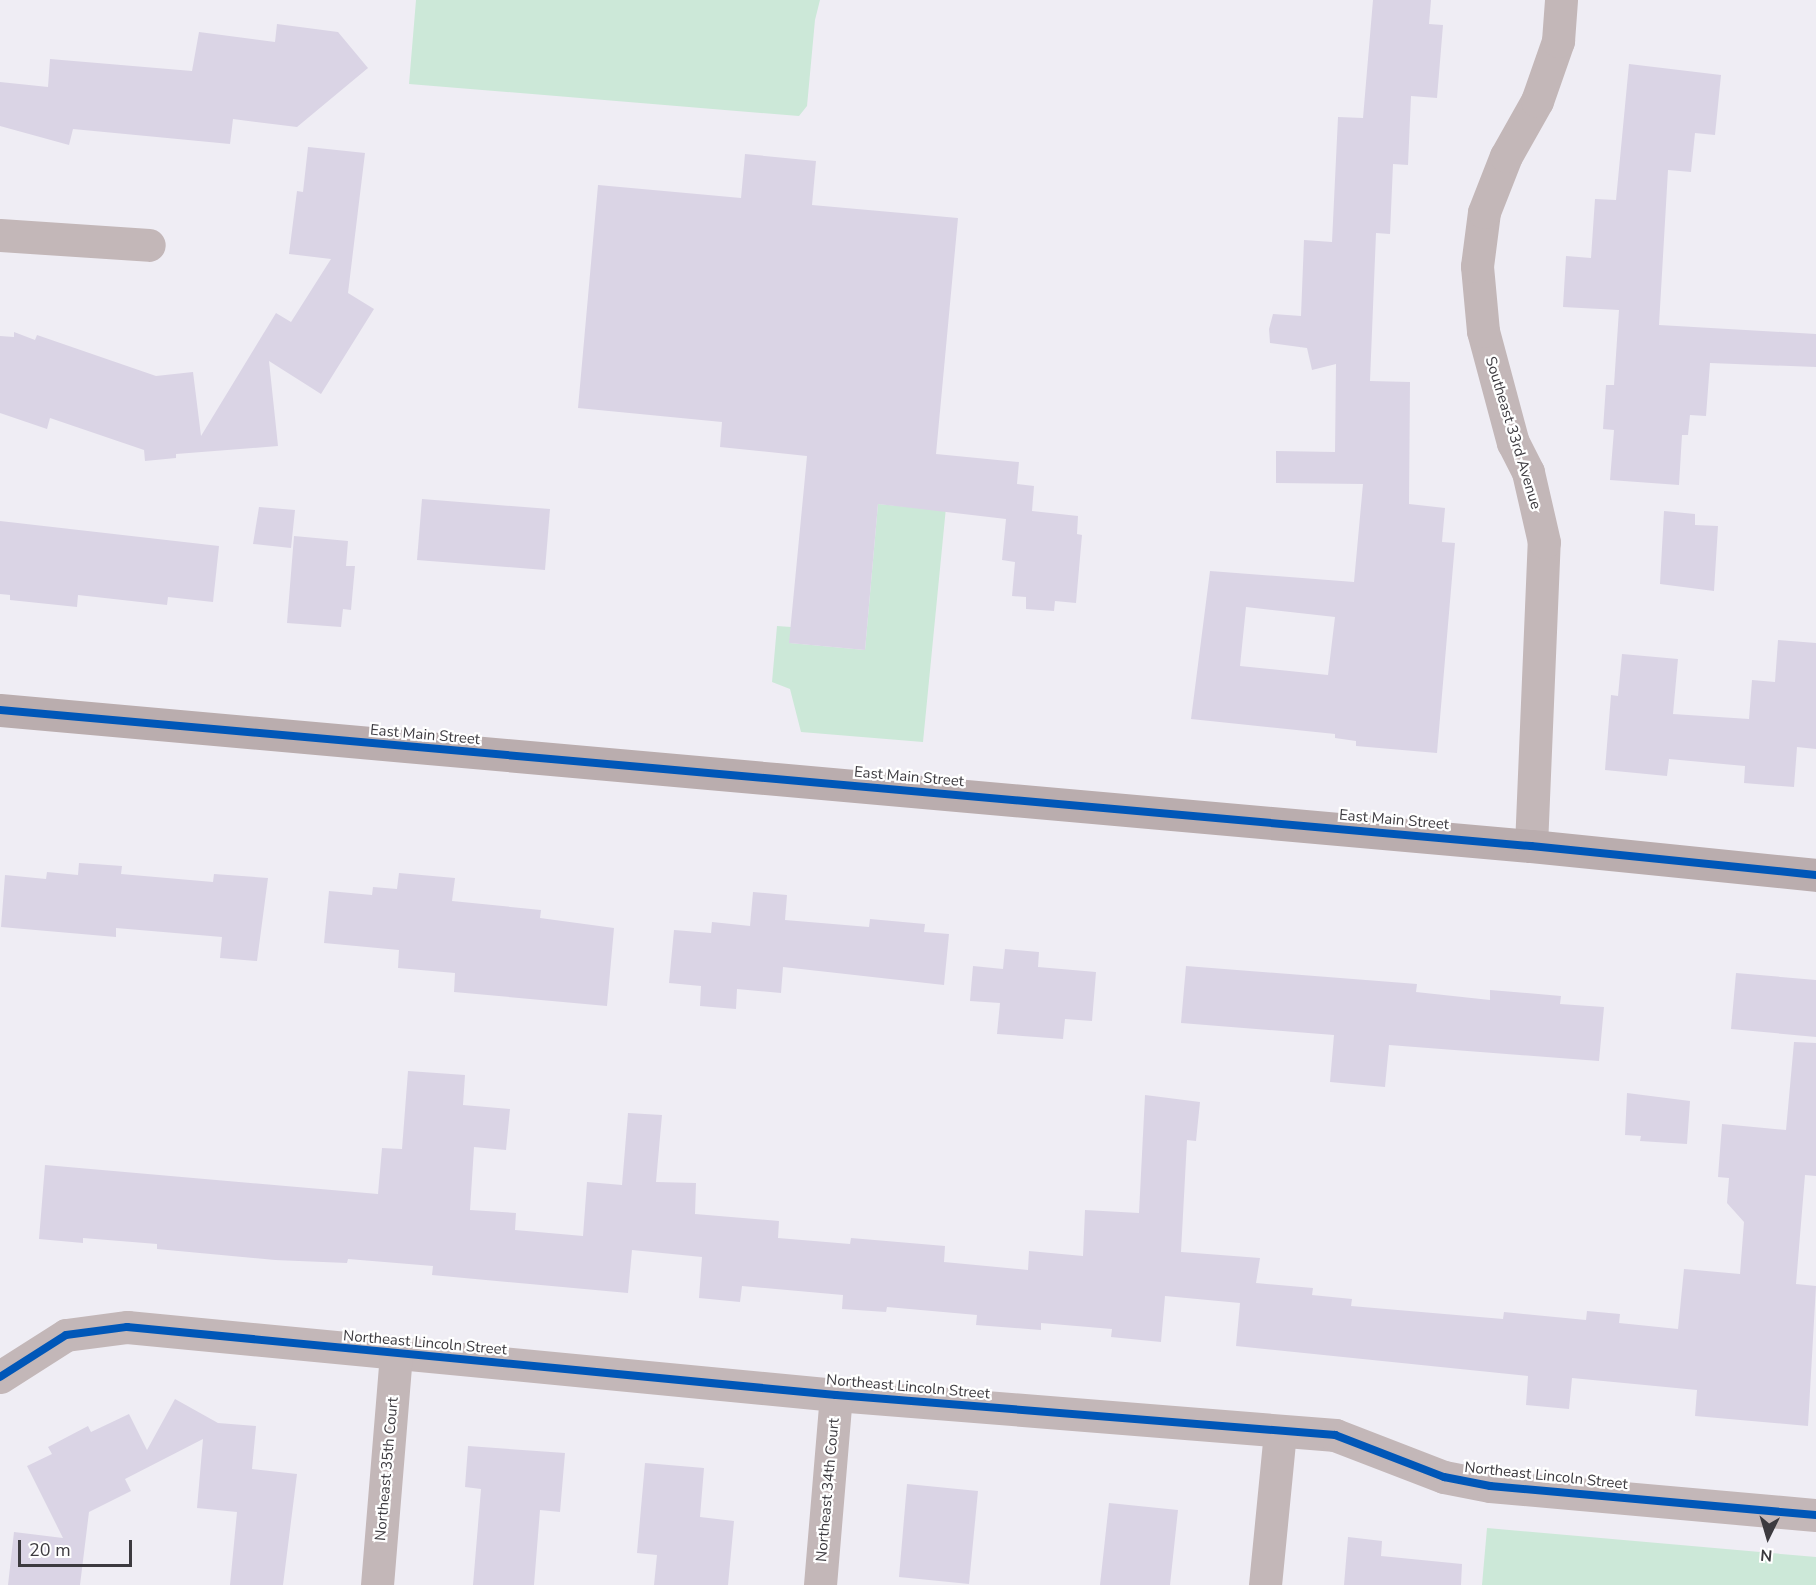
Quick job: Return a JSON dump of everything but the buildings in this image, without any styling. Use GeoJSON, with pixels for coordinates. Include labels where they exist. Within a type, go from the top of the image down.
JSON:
{"type":"FeatureCollection","features":[{"type":"Feature","properties":{"kind":"main road","name":"East Main Street"},"geometry":{"type":"LineString","coordinates":[[0,710],[1531,846],[1816,875]]}},
{"type":"Feature","properties":{"kind":"street","name":"Southeast 33rd Avenue"},"geometry":{"type":"LineString","coordinates":[[1531,846],[1544,542],[1528,472],[1513,443],[1486,342],[1477,266],[1484,212],[1506,156],[1537,101],[1558,41],[1561,0]]}},
{"type":"Feature","properties":{"kind":"street"},"geometry":{"type":"LineString","coordinates":[[0,235],[149,245]]}},
{"type":"Feature","properties":{"kind":"street","name":"Northeast Lincoln Street"},"geometry":{"type":"LineString","coordinates":[[1,1376],[66,1335],[127,1327],[837,1395],[1335,1435],[1444,1477],[1490,1486],[1816,1515]]}},
{"type":"Feature","properties":{"kind":"street","name":"Northeast 35th Court"},"geometry":{"type":"LineString","coordinates":[[377,1585],[396,1354]]}},
{"type":"Feature","properties":{"kind":"street","name":"Northeast 34th Court"},"geometry":{"type":"LineString","coordinates":[[820,1585],[837,1395]]}},
{"type":"Feature","properties":{"kind":"street"},"geometry":{"type":"LineString","coordinates":[[1265,1585],[1280,1432]]}},
{"type":"Feature","properties":{"kind":"green space"},"geometry":{"type":"Polygon","coordinates":[[[416,0],[820,0],[815,20],[807,106],[799,116],[409,84],[416,0]]]}},
{"type":"Feature","properties":{"kind":"green space"},"geometry":{"type":"Polygon","coordinates":[[[948,487],[923,742],[801,732],[790,689],[772,682],[777,626],[791,627],[790,643],[865,650],[878,504],[931,509],[948,487]]]}},
{"type":"Feature","properties":{"kind":"green space"},"geometry":{"type":"Polygon","coordinates":[[[1487,1528],[1816,1557],[1816,1585],[1482,1585],[1487,1528]]]}},
{"type":"Feature","properties":{"kind":"cycle path"},"geometry":{"type":"LineString","coordinates":[[0,710],[1531,846],[1816,875]]}},
{"type":"Feature","properties":{"kind":"cycle path"},"geometry":{"type":"LineString","coordinates":[[0,1377],[66,1335],[127,1327],[836,1395],[1335,1435],[1444,1477],[1490,1486],[1816,1515]]}}]}
